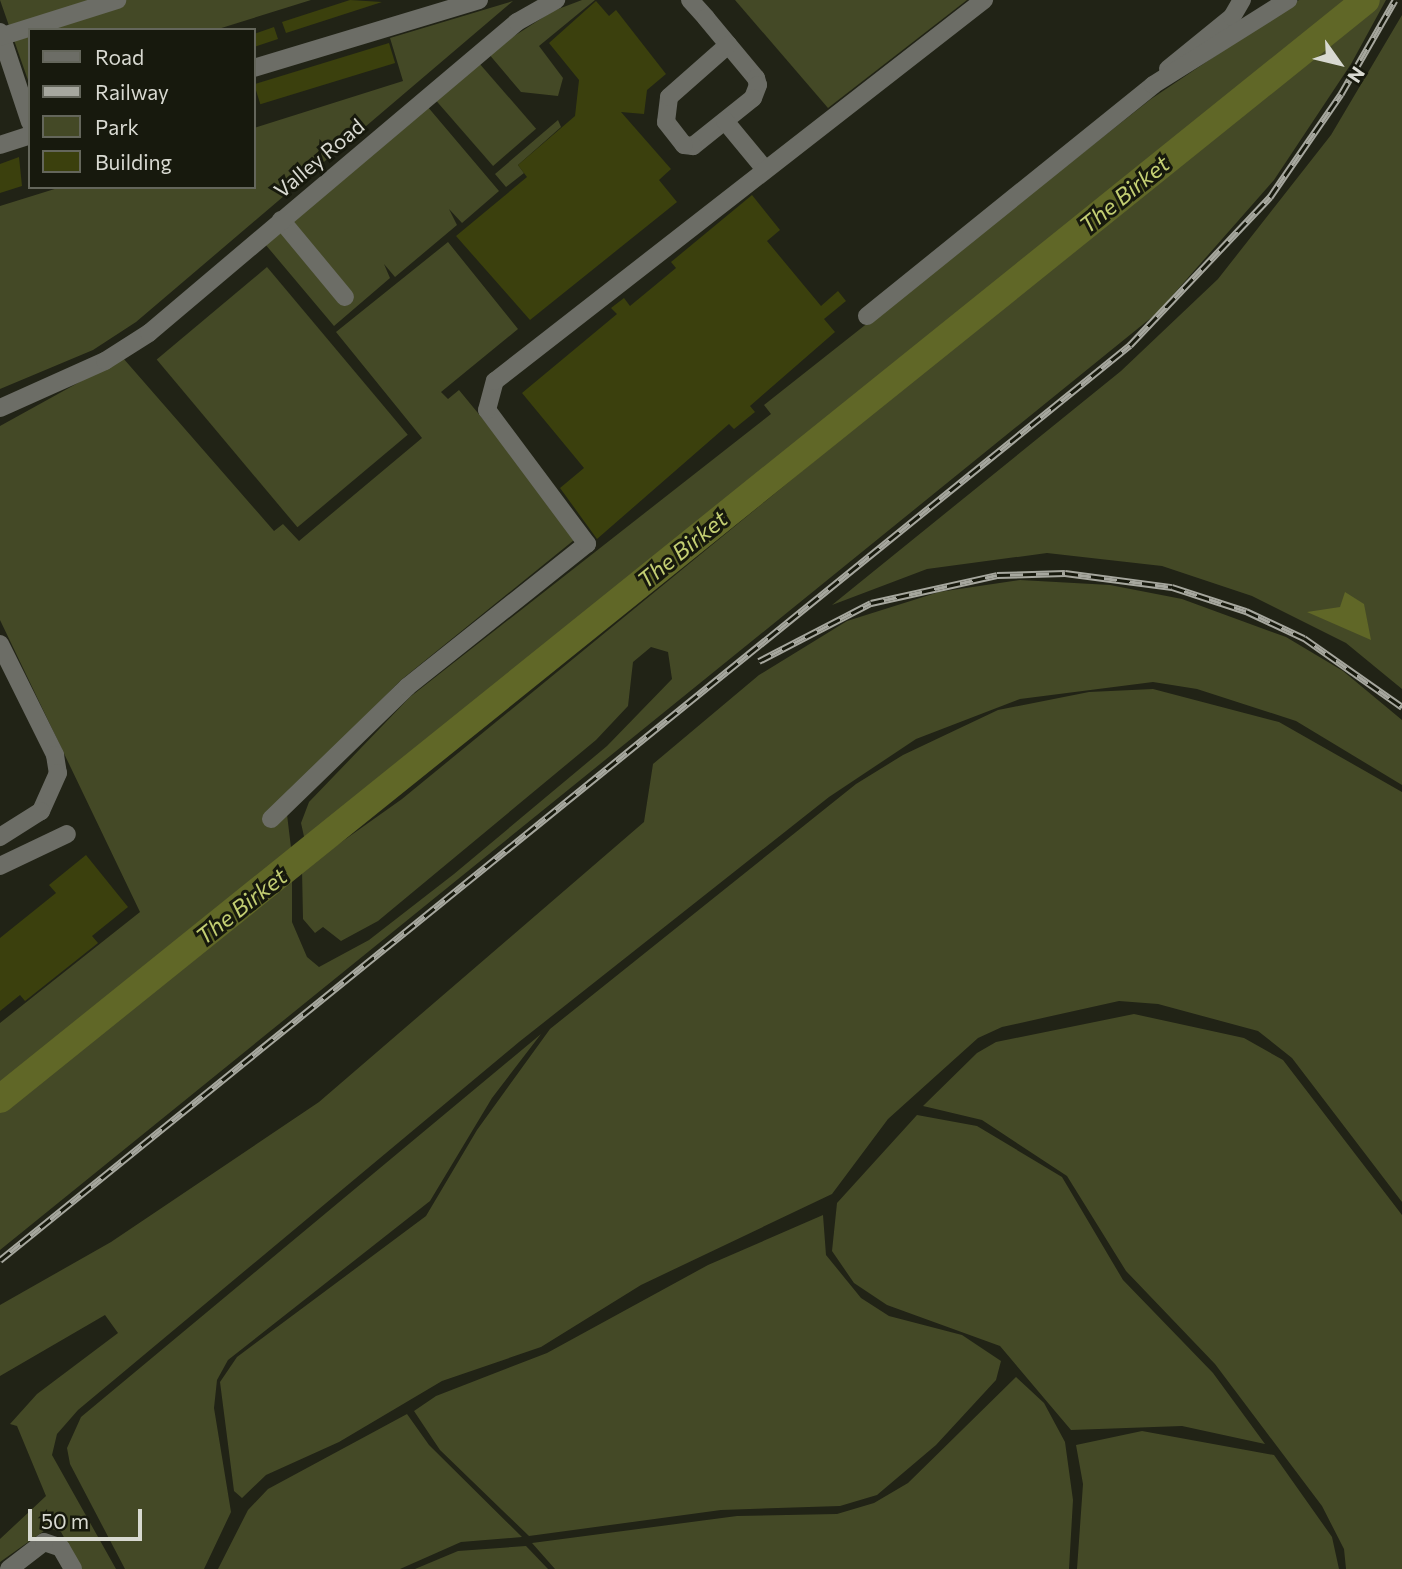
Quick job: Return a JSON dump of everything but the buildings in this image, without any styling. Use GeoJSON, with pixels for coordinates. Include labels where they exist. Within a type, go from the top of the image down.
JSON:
{"type":"FeatureCollection","features":[{"type":"Feature","properties":{"kind":"street"},"geometry":{"type":"LineString","coordinates":[[28,115],[1,35],[117,0]]}},
{"type":"Feature","properties":{"kind":"street"},"geometry":{"type":"LineString","coordinates":[[256,67],[479,0]]}},
{"type":"Feature","properties":{"kind":"street","name":"Valley Road"},"geometry":{"type":"LineString","coordinates":[[0,408],[105,361],[149,333],[517,22],[556,0]]}},
{"type":"Feature","properties":{"kind":"street"},"geometry":{"type":"LineString","coordinates":[[690,0],[728,45],[758,85],[753,98],[689,147],[668,127],[666,112],[672,93],[728,45]]}},
{"type":"Feature","properties":{"kind":"street"},"geometry":{"type":"LineString","coordinates":[[271,819],[407,687],[587,544],[487,410],[495,381],[762,167],[814,137],[984,0]]}},
{"type":"Feature","properties":{"kind":"street"},"geometry":{"type":"LineString","coordinates":[[867,316],[1153,85],[1232,17],[1242,0]]}},
{"type":"Feature","properties":{"kind":"street"},"geometry":{"type":"LineString","coordinates":[[1153,85],[1288,0]]}},
{"type":"Feature","properties":{"kind":"street"},"geometry":{"type":"LineString","coordinates":[[725,121],[762,167]]}},
{"type":"Feature","properties":{"kind":"street"},"geometry":{"type":"LineString","coordinates":[[0,145],[28,136]]}},
{"type":"Feature","properties":{"kind":"street"},"geometry":{"type":"LineString","coordinates":[[281,219],[345,297]]}},
{"type":"Feature","properties":{"kind":"street"},"geometry":{"type":"LineString","coordinates":[[0,644],[55,755],[58,774],[41,811],[0,837]]}},
{"type":"Feature","properties":{"kind":"street"},"geometry":{"type":"LineString","coordinates":[[0,866],[67,834]]}},
{"type":"Feature","properties":{"kind":"street"},"geometry":{"type":"LineString","coordinates":[[9,1569],[44,1542],[61,1548],[72,1569]]}},
{"type":"Feature","properties":{"kind":"green space"},"geometry":{"type":"Polygon","coordinates":[[[0,0],[311,0],[221,28],[28,28],[28,80],[0,0]]]}},
{"type":"Feature","properties":{"kind":"green space"},"geometry":{"type":"Polygon","coordinates":[[[582,0],[595,0],[539,46],[563,78],[558,96],[521,92],[488,53],[553,11],[582,0]]]}},
{"type":"Feature","properties":{"kind":"green space"},"geometry":{"type":"Polygon","coordinates":[[[735,0],[967,0],[828,108],[735,0]]]}},
{"type":"Feature","properties":{"kind":"green space"},"geometry":{"type":"Polygon","coordinates":[[[1299,0],[1359,0],[307,850],[301,823],[309,802],[410,697],[771,414],[764,405],[1151,99],[1299,0]]]}},
{"type":"Feature","properties":{"kind":"green space"},"geometry":{"type":"Polygon","coordinates":[[[1377,0],[1386,0],[1351,64],[1274,180],[1157,313],[0,1250],[0,1111],[292,875],[292,922],[307,957],[319,967],[369,940],[454,874],[607,746],[672,679],[668,652],[651,647],[633,662],[628,706],[596,740],[378,921],[341,941],[323,927],[315,933],[303,919],[302,870],[402,799],[1377,0]]]}},
{"type":"Feature","properties":{"kind":"green space"},"geometry":{"type":"Polygon","coordinates":[[[513,1],[136,322],[93,350],[0,389],[0,206],[55,189],[256,189],[256,127],[403,81],[390,38],[513,1]]]}},
{"type":"Feature","properties":{"kind":"green space"},"geometry":{"type":"Polygon","coordinates":[[[1402,15],[1402,689],[1346,643],[1252,596],[1162,566],[1047,553],[927,569],[832,605],[1121,371],[1218,279],[1331,135],[1402,15]]]}},
{"type":"Feature","properties":{"kind":"green space"},"geometry":{"type":"Polygon","coordinates":[[[479,63],[536,129],[493,166],[436,100],[479,63]]]}},
{"type":"Feature","properties":{"kind":"green space"},"geometry":{"type":"Polygon","coordinates":[[[427,106],[499,191],[462,223],[449,209],[457,225],[395,277],[384,264],[390,278],[334,326],[265,244],[427,106]]]}},
{"type":"Feature","properties":{"kind":"green space"},"geometry":{"type":"Polygon","coordinates":[[[558,120],[561,127],[518,165],[524,173],[506,187],[495,174],[558,120]]]}},
{"type":"Feature","properties":{"kind":"green space"},"geometry":{"type":"Polygon","coordinates":[[[448,242],[518,329],[441,392],[448,399],[459,390],[579,536],[401,680],[285,798],[293,864],[253,885],[0,1089],[0,1023],[140,912],[0,620],[0,426],[123,358],[274,531],[283,524],[299,541],[422,438],[336,332],[448,242]]]}},
{"type":"Feature","properties":{"kind":"green space"},"geometry":{"type":"Polygon","coordinates":[[[267,267],[408,435],[297,527],[157,360],[267,267]]]}},
{"type":"Feature","properties":{"kind":"green space"},"geometry":{"type":"Polygon","coordinates":[[[1020,580],[1110,585],[1182,599],[1286,637],[1343,671],[1402,720],[1402,785],[1296,721],[1197,689],[1153,682],[1020,699],[916,739],[829,797],[519,1042],[78,1410],[57,1434],[52,1455],[116,1569],[82,1569],[61,1532],[48,1528],[0,1562],[0,1539],[46,1496],[17,1426],[10,1424],[37,1394],[118,1333],[105,1315],[0,1376],[0,1305],[111,1242],[319,1102],[644,822],[653,764],[759,675],[847,621],[939,592],[1020,580]]]}},
{"type":"Feature","properties":{"kind":"green space"},"geometry":{"type":"Polygon","coordinates":[[[1153,689],[1279,722],[1402,792],[1402,1202],[1292,1058],[1258,1031],[1158,1004],[1119,1001],[1002,1027],[978,1038],[888,1119],[832,1194],[641,1285],[541,1347],[442,1381],[339,1442],[266,1475],[242,1498],[234,1491],[220,1382],[237,1357],[426,1216],[477,1130],[550,1029],[856,784],[903,755],[998,710],[1089,692],[1153,689]]]}},
{"type":"Feature","properties":{"kind":"green space"},"geometry":{"type":"Polygon","coordinates":[[[1134,1014],[1244,1038],[1283,1060],[1402,1215],[1402,1569],[1346,1569],[1344,1549],[1322,1506],[1215,1364],[1126,1271],[1067,1176],[982,1120],[923,1106],[977,1053],[996,1042],[1134,1014]]]}},
{"type":"Feature","properties":{"kind":"green space"},"geometry":{"type":"Polygon","coordinates":[[[541,1034],[492,1098],[430,1201],[228,1360],[217,1380],[214,1408],[231,1512],[204,1569],[125,1569],[70,1464],[67,1448],[81,1417],[541,1034]]]}},
{"type":"Feature","properties":{"kind":"green space"},"geometry":{"type":"Polygon","coordinates":[[[917,1115],[977,1126],[1062,1177],[1123,1280],[1213,1373],[1265,1444],[1182,1426],[1071,1430],[1000,1346],[887,1305],[854,1283],[832,1251],[837,1203],[917,1115]]]}},
{"type":"Feature","properties":{"kind":"green space"},"geometry":{"type":"Polygon","coordinates":[[[823,1215],[826,1255],[861,1298],[889,1316],[962,1335],[1001,1361],[996,1380],[936,1445],[877,1495],[840,1506],[721,1510],[529,1536],[440,1450],[414,1411],[436,1396],[547,1353],[708,1265],[823,1215]]]}},
{"type":"Feature","properties":{"kind":"green space"},"geometry":{"type":"Polygon","coordinates":[[[1016,1377],[1044,1403],[1065,1442],[1073,1500],[1069,1569],[555,1569],[532,1543],[737,1516],[837,1514],[874,1503],[908,1483],[1016,1377]]]}},
{"type":"Feature","properties":{"kind":"green space"},"geometry":{"type":"Polygon","coordinates":[[[407,1414],[429,1445],[522,1537],[461,1542],[400,1569],[218,1569],[248,1510],[268,1489],[407,1414]]]}},
{"type":"Feature","properties":{"kind":"green space"},"geometry":{"type":"Polygon","coordinates":[[[1142,1431],[1274,1455],[1332,1537],[1339,1569],[1077,1569],[1083,1484],[1076,1445],[1142,1431]]]}},
{"type":"Feature","properties":{"kind":"green space"},"geometry":{"type":"Polygon","coordinates":[[[526,1546],[548,1569],[415,1569],[458,1551],[526,1546]]]}},
{"type":"Feature","properties":{"kind":"shaded area"},"geometry":{"type":"Polygon","coordinates":[[[1345,592],[1364,604],[1371,640],[1307,612],[1340,607],[1345,592]]]}},
{"type":"Feature","properties":{"kind":"waterway","name":"The Birket"},"geometry":{"type":"LineString","coordinates":[[0,1099],[1366,0]]}},
{"type":"Feature","properties":{"kind":"railway"},"geometry":{"type":"LineString","coordinates":[[0,1260],[1130,345],[1270,197],[1341,94],[1395,0]]}},
{"type":"Feature","properties":{"kind":"railway"},"geometry":{"type":"LineString","coordinates":[[759,661],[871,603],[997,575],[1065,573],[1172,587],[1246,611],[1304,638],[1402,707]]}}]}
